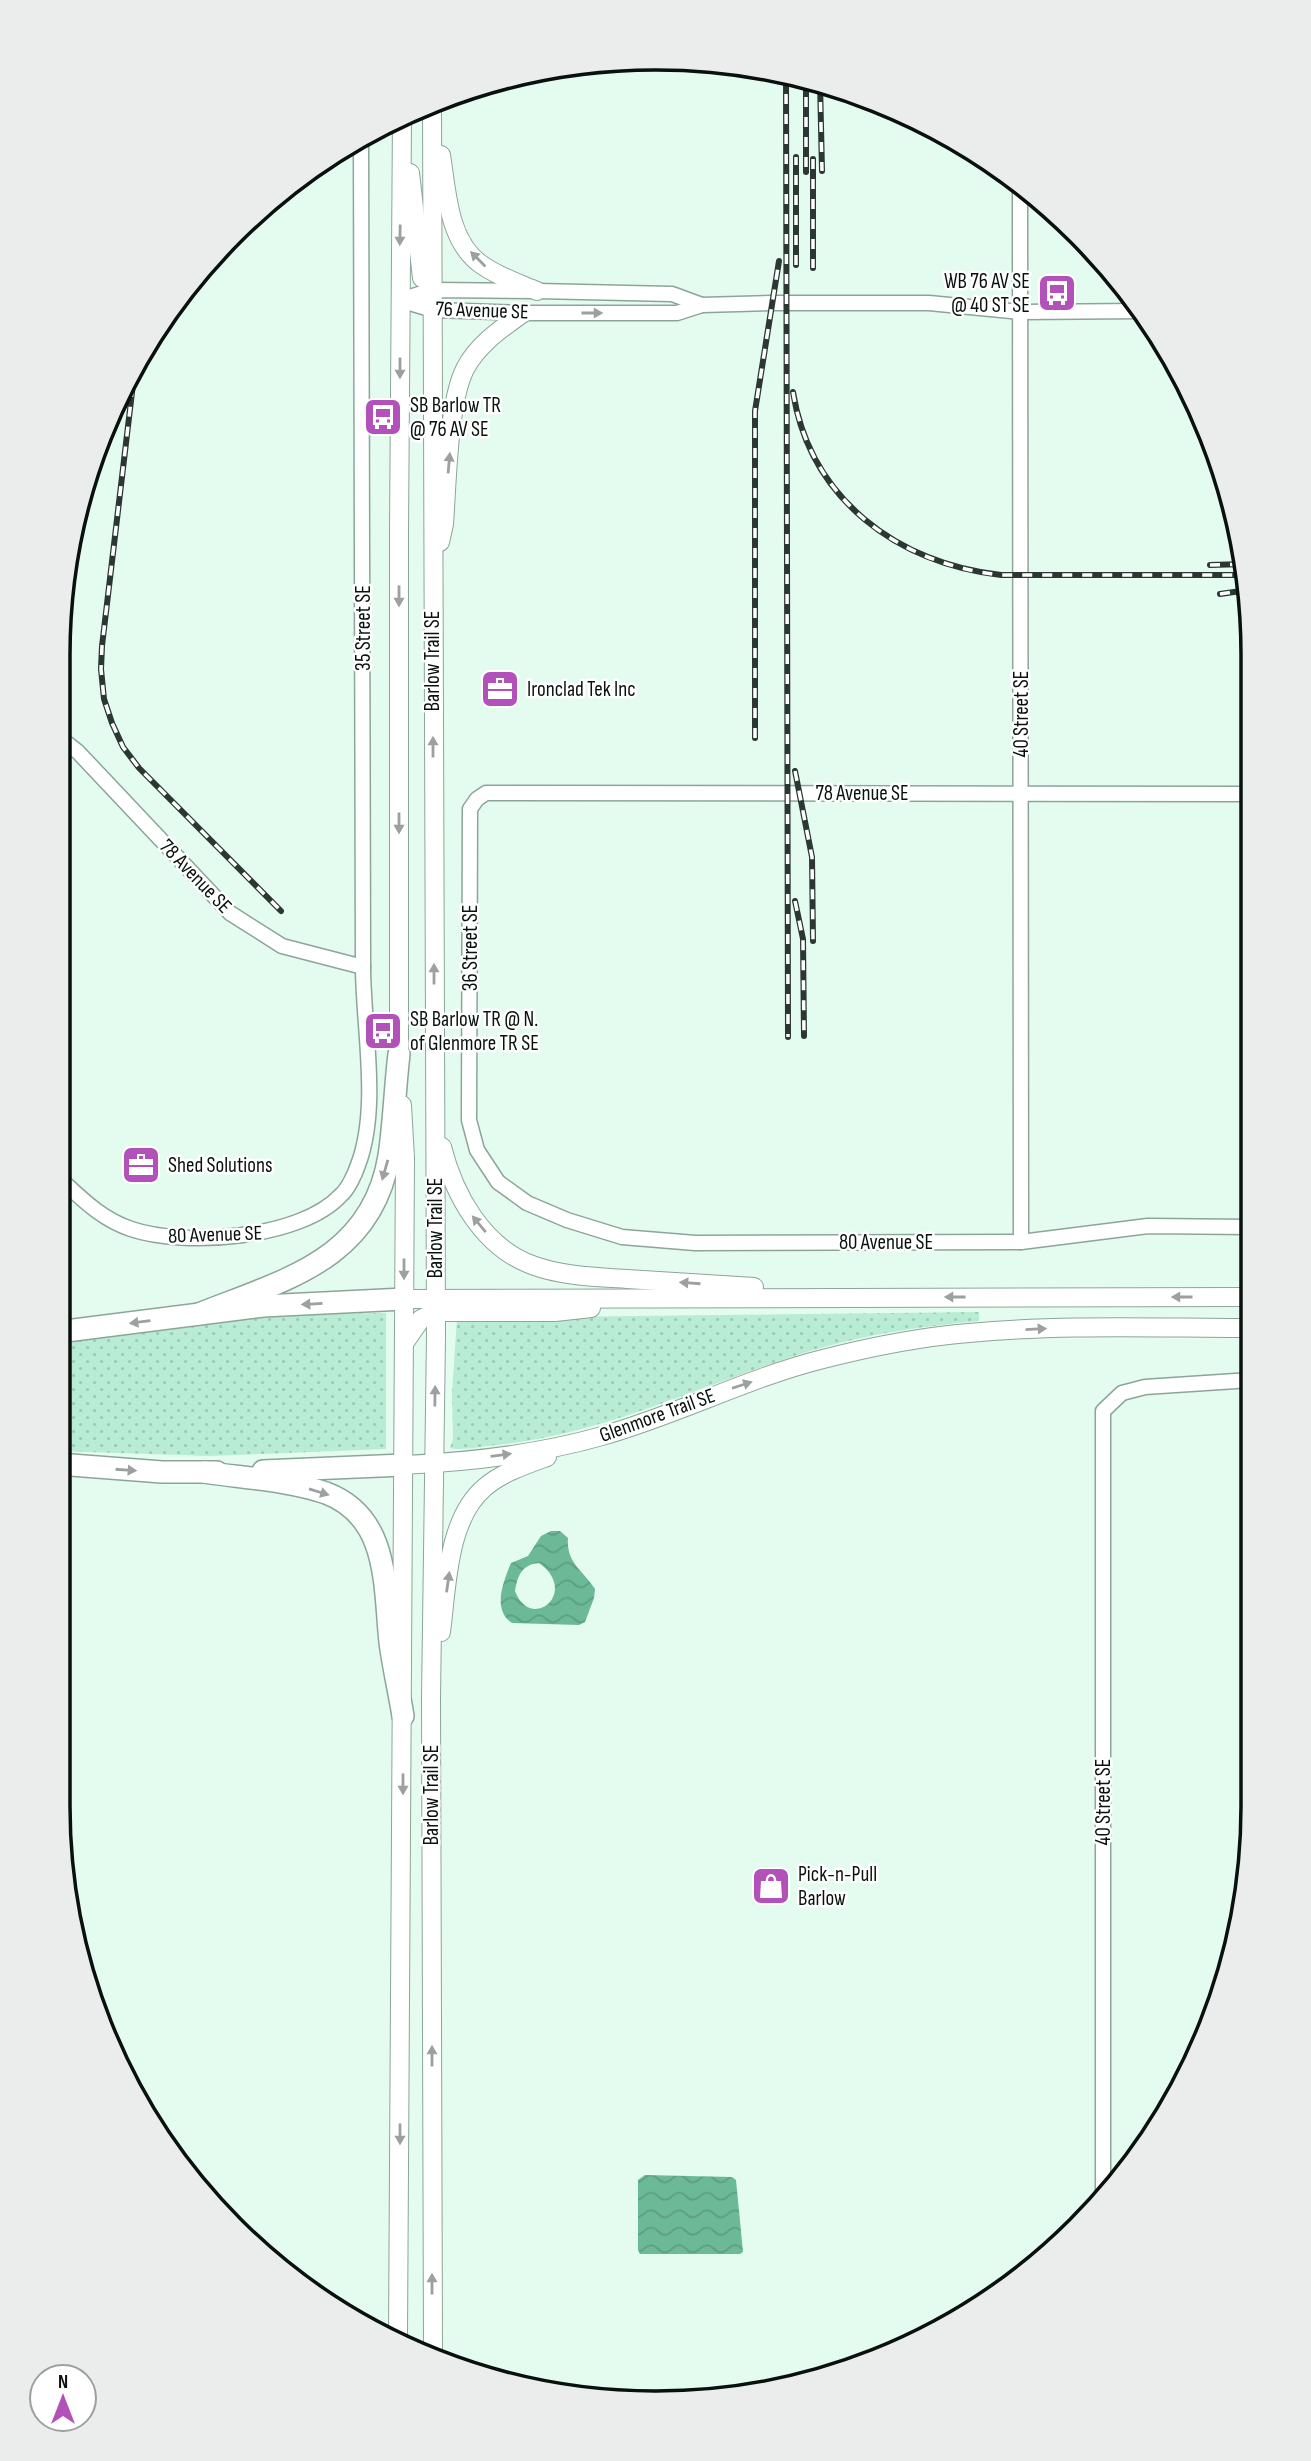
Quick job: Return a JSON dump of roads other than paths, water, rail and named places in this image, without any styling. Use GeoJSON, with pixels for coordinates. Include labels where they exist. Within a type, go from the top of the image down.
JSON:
{"type":"FeatureCollection","features":[{"type":"Feature","properties":{"kind":"highway"},"geometry":{"type":"LineString","coordinates":[[199,1314],[302,1272],[338,1250],[367,1217],[376,1199],[388,1157],[399,1054]]}},
{"type":"Feature","properties":{"kind":"highway"},"geometry":{"type":"LineString","coordinates":[[70,1330],[263,1306],[404,1299]]}},
{"type":"Feature","properties":{"kind":"highway","name":"Glenmore Trail SE"},"geometry":{"type":"LineString","coordinates":[[70,1465],[204,1472],[403,1465]]}},
{"type":"Feature","properties":{"kind":"highway"},"geometry":{"type":"LineString","coordinates":[[204,1472],[327,1494],[344,1503],[359,1517],[380,1552],[390,1645],[403,1716]]}},
{"type":"Feature","properties":{"kind":"main road"},"geometry":{"type":"LineString","coordinates":[[434,114],[451,219],[461,241],[479,264],[503,278],[537,290]]}},
{"type":"Feature","properties":{"kind":"main road","name":"Barlow Trail SE"},"geometry":{"type":"LineString","coordinates":[[432,115],[428,291],[433,310],[436,1306],[431,1698],[432,2346]]}},
{"type":"Feature","properties":{"kind":"main road"},"geometry":{"type":"LineString","coordinates":[[405,126],[428,291]]}},
{"type":"Feature","properties":{"kind":"main road","name":"Barlow Trail SE"},"geometry":{"type":"LineString","coordinates":[[398,2331],[405,1158],[399,1054],[400,300],[404,127]]}},
{"type":"Feature","properties":{"kind":"main road"},"geometry":{"type":"LineString","coordinates":[[432,579],[444,524],[456,398],[465,369],[490,339],[523,313]]}},
{"type":"Feature","properties":{"kind":"main road"},"geometry":{"type":"LineString","coordinates":[[435,1091],[442,1145],[449,1173],[467,1210],[483,1230],[502,1247],[532,1265],[582,1276],[780,1289],[831,1297]]}},
{"type":"Feature","properties":{"kind":"main road"},"geometry":{"type":"LineString","coordinates":[[404,1299],[436,1306],[555,1312],[688,1298],[1241,1297]]}},
{"type":"Feature","properties":{"kind":"main road"},"geometry":{"type":"LineString","coordinates":[[404,1344],[421,1319],[436,1306]]}},
{"type":"Feature","properties":{"kind":"main road","name":"Glenmore Trail SE"},"geometry":{"type":"LineString","coordinates":[[403,1465],[434,1464],[554,1448],[603,1436],[821,1360],[899,1343],[968,1333],[1061,1328],[1241,1328]]}},
{"type":"Feature","properties":{"kind":"main road"},"geometry":{"type":"LineString","coordinates":[[431,1698],[454,1540],[471,1502],[484,1488],[520,1466],[603,1436]]}},
{"type":"Feature","properties":{"kind":"street","name":"35 Street SE"},"geometry":{"type":"LineString","coordinates":[[361,149],[363,967],[369,1120]]}},
{"type":"Feature","properties":{"kind":"street","name":"40 Street SE"},"geometry":{"type":"LineString","coordinates":[[1020,197],[1021,1242]]}},
{"type":"Feature","properties":{"kind":"street","name":"76 Avenue SE"},"geometry":{"type":"LineString","coordinates":[[400,300],[428,291],[537,290],[672,294],[702,305]]}},
{"type":"Feature","properties":{"kind":"street","name":"76 Avenue SE"},"geometry":{"type":"LineString","coordinates":[[400,300],[433,310],[523,313],[677,313],[702,305],[929,303],[1020,312],[1129,311]]}},
{"type":"Feature","properties":{"kind":"street","name":"78 Avenue SE"},"geometry":{"type":"LineString","coordinates":[[70,746],[230,913],[282,946],[363,967]]}},
{"type":"Feature","properties":{"kind":"street","name":"78 Avenue SE"},"geometry":{"type":"LineString","coordinates":[[477,799],[486,793],[1241,794]]}},
{"type":"Feature","properties":{"kind":"street","name":"36 Street SE"},"geometry":{"type":"LineString","coordinates":[[477,799],[470,809],[469,1120],[477,1150],[498,1182],[527,1203]]}},
{"type":"Feature","properties":{"kind":"street","name":"80 Avenue SE"},"geometry":{"type":"LineString","coordinates":[[70,1188],[113,1221],[153,1235],[188,1238],[269,1232],[316,1214],[342,1195],[358,1166],[369,1120]]}},
{"type":"Feature","properties":{"kind":"street","name":"80 Avenue SE"},"geometry":{"type":"LineString","coordinates":[[527,1203],[567,1220],[622,1237],[695,1243],[1021,1242],[1148,1226],[1241,1227]]}},
{"type":"Feature","properties":{"kind":"street","name":"40 Street SE"},"geometry":{"type":"LineString","coordinates":[[1103,2183],[1103,1411],[1122,1394],[1145,1387],[1241,1381]]}},
{"type":"Feature","properties":{"kind":"water"},"geometry":{"type":"Polygon","coordinates":[[[551,1531],[560,1531],[568,1538],[572,1560],[595,1589],[585,1622],[579,1625],[512,1623],[502,1611],[501,1595],[511,1563],[528,1556],[541,1536],[551,1531]],[[539,1563],[525,1568],[519,1575],[515,1591],[522,1603],[531,1608],[548,1604],[554,1596],[555,1586],[550,1574],[539,1563]]]}},
{"type":"Feature","properties":{"kind":"water"},"geometry":{"type":"Polygon","coordinates":[[[645,2175],[732,2177],[736,2180],[743,2252],[640,2254],[638,2180],[645,2175]]]}},
{"type":"Feature","properties":{"kind":"railway"},"geometry":{"type":"LineString","coordinates":[[786,85],[788,1037]]}},
{"type":"Feature","properties":{"kind":"railway"},"geometry":{"type":"LineString","coordinates":[[806,90],[806,172]]}},
{"type":"Feature","properties":{"kind":"railway"},"geometry":{"type":"LineString","coordinates":[[820,94],[822,171]]}},
{"type":"Feature","properties":{"kind":"railway"},"geometry":{"type":"LineString","coordinates":[[796,157],[796,265]]}},
{"type":"Feature","properties":{"kind":"railway"},"geometry":{"type":"LineString","coordinates":[[813,159],[813,268]]}},
{"type":"Feature","properties":{"kind":"railway"},"geometry":{"type":"LineString","coordinates":[[755,738],[755,411],[779,261]]}},
{"type":"Feature","properties":{"kind":"railway"},"geometry":{"type":"LineString","coordinates":[[793,392],[803,430],[818,464],[839,494],[865,520],[894,540],[927,557],[963,568],[1001,575],[1235,575]]}},
{"type":"Feature","properties":{"kind":"railway"},"geometry":{"type":"LineString","coordinates":[[132,393],[102,646],[104,699],[123,747],[139,768],[281,911]]}},
{"type":"Feature","properties":{"kind":"railway"},"geometry":{"type":"LineString","coordinates":[[1210,565],[1234,564]]}},
{"type":"Feature","properties":{"kind":"railway"},"geometry":{"type":"LineString","coordinates":[[1220,594],[1237,592]]}},
{"type":"Feature","properties":{"kind":"railway"},"geometry":{"type":"LineString","coordinates":[[795,771],[812,857],[813,941]]}},
{"type":"Feature","properties":{"kind":"railway"},"geometry":{"type":"LineString","coordinates":[[795,901],[803,939],[804,1036]]}},
{"type":"Feature","properties":{"kind":"place","name":"WB 76 AV SE @ 40 ST SE"},"geometry":{"type":"Point","coordinates":[1057,293]}},
{"type":"Feature","properties":{"kind":"place","name":"SB Barlow TR @ 76 AV SE"},"geometry":{"type":"Point","coordinates":[383,417]}},
{"type":"Feature","properties":{"kind":"place","name":"Ironclad Tek Inc"},"geometry":{"type":"Point","coordinates":[500,689]}},
{"type":"Feature","properties":{"kind":"place","name":"SB Barlow TR @ N. of Glenmore TR SE"},"geometry":{"type":"Point","coordinates":[383,1031]}},
{"type":"Feature","properties":{"kind":"place","name":"Shed Solutions"},"geometry":{"type":"Point","coordinates":[141,1165]}},
{"type":"Feature","properties":{"kind":"place","name":"Pick-n-Pull Barlow"},"geometry":{"type":"Point","coordinates":[771,1886]}}]}
